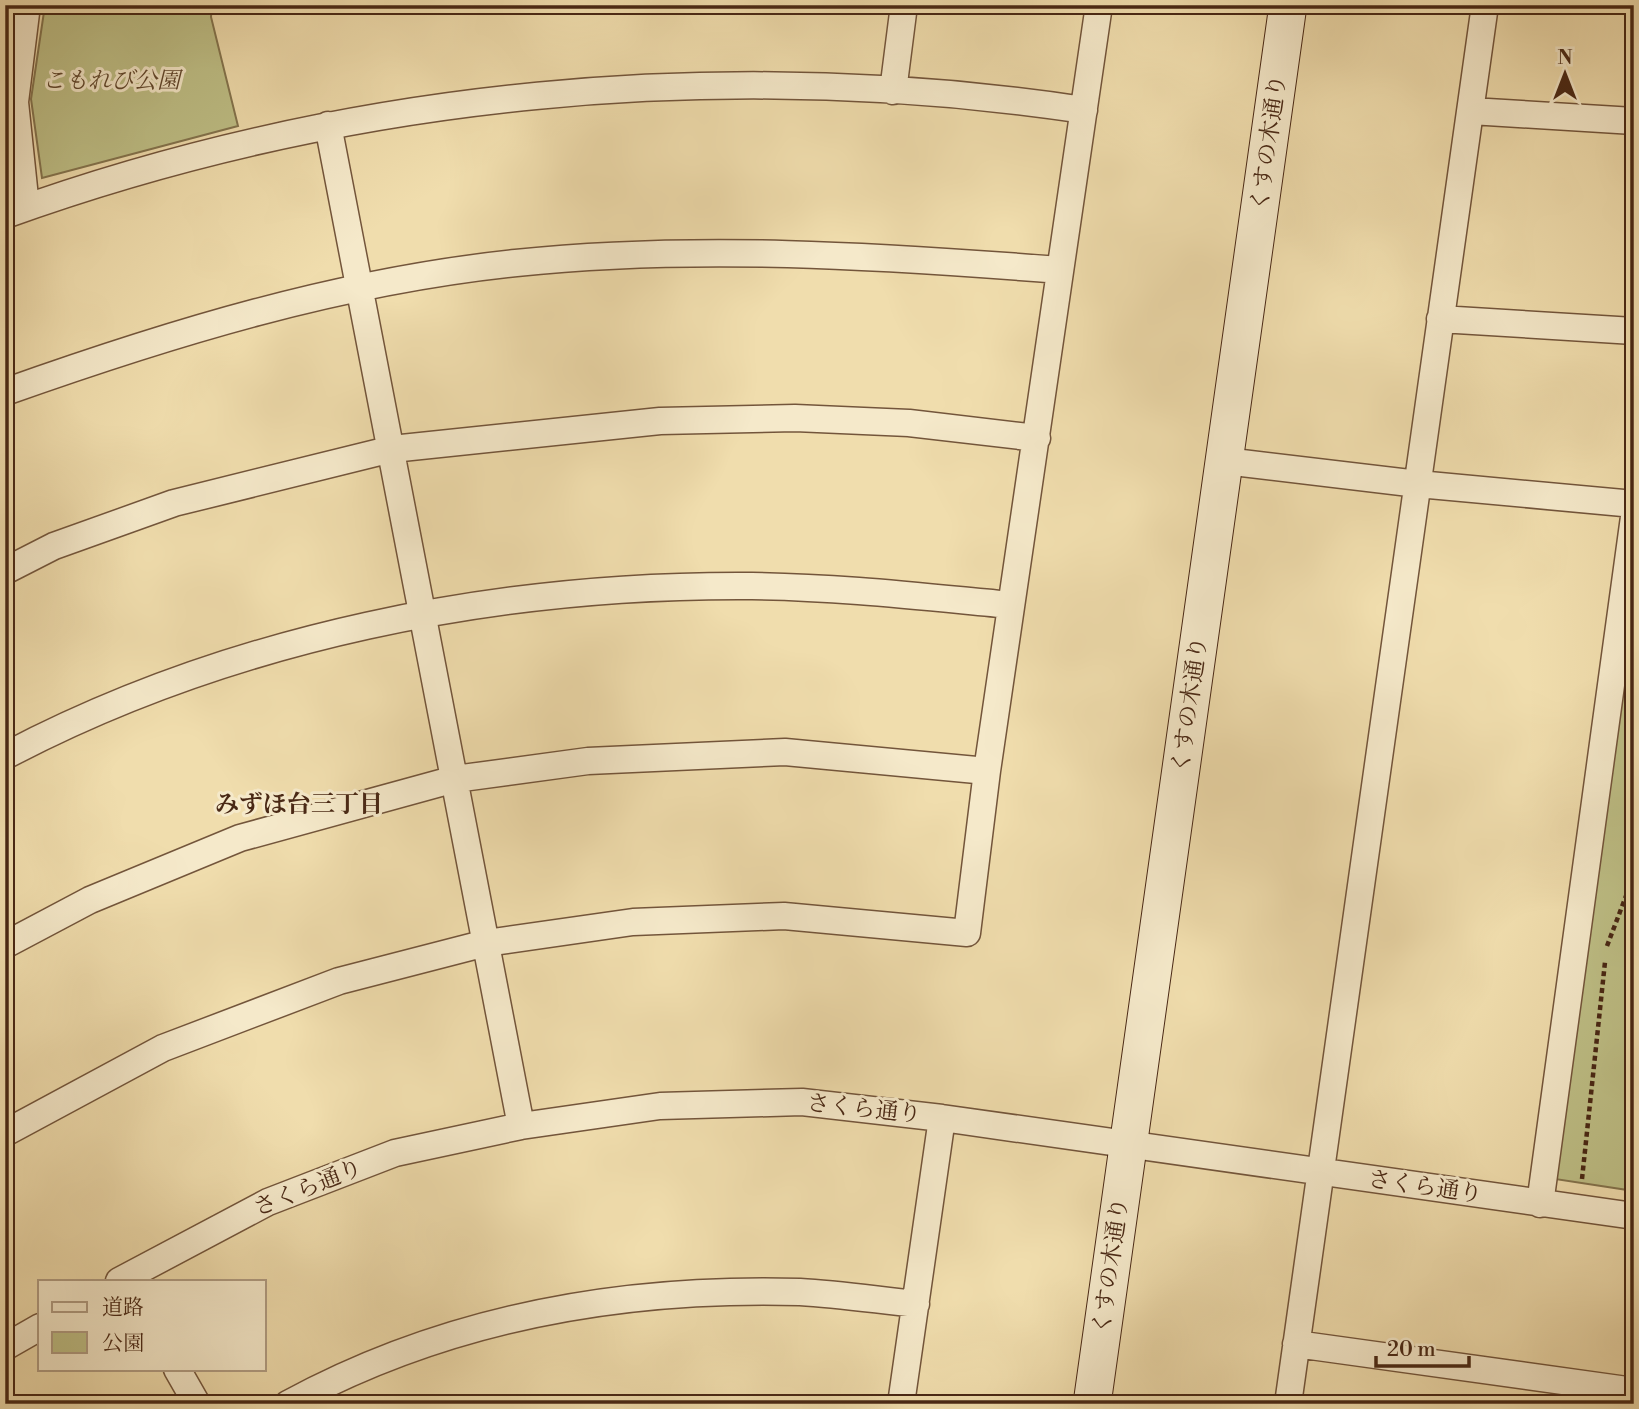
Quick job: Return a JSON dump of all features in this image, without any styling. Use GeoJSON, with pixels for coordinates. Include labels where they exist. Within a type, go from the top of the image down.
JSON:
{"type":"FeatureCollection","features":[{"type":"Feature","properties":{"kind":"street"},"geometry":{"type":"LineString","coordinates":[[27,5],[15,102],[16,211],[148,168],[276,134],[446,105],[656,86],[787,86],[980,94],[1084,110]]}},
{"type":"Feature","properties":{"kind":"street"},"geometry":{"type":"LineString","coordinates":[[893,91],[904,5]]}},
{"type":"Feature","properties":{"kind":"street"},"geometry":{"type":"LineString","coordinates":[[5,1133],[163,1048],[339,981],[486,943],[633,922],[784,916],[967,933],[987,771],[1098,5]]}},
{"type":"Feature","properties":{"kind":"street","name":"くすの木通り"},"geometry":{"type":"LineString","coordinates":[[1092,1404],[1288,5]]}},
{"type":"Feature","properties":{"kind":"street"},"geometry":{"type":"LineString","coordinates":[[1288,1404],[1485,5]]}},
{"type":"Feature","properties":{"kind":"street"},"geometry":{"type":"LineString","coordinates":[[1471,111],[1634,121]]}},
{"type":"Feature","properties":{"kind":"street"},"geometry":{"type":"LineString","coordinates":[[328,125],[521,1126]]}},
{"type":"Feature","properties":{"kind":"street"},"geometry":{"type":"LineString","coordinates":[[5,393],[160,339],[249,313],[361,288],[513,263],[618,254],[863,254],[1060,270]]}},
{"type":"Feature","properties":{"kind":"street"},"geometry":{"type":"LineString","coordinates":[[1440,319],[1634,331]]}},
{"type":"Feature","properties":{"kind":"street"},"geometry":{"type":"LineString","coordinates":[[5,571],[54,546],[174,503],[392,449],[660,421],[795,418],[909,423],[1037,438]]}},
{"type":"Feature","properties":{"kind":"street"},"geometry":{"type":"LineString","coordinates":[[1225,461],[1418,484],[1634,504]]}},
{"type":"Feature","properties":{"kind":"street"},"geometry":{"type":"LineString","coordinates":[[1540,1203],[1634,517]]}},
{"type":"Feature","properties":{"kind":"street"},"geometry":{"type":"LineString","coordinates":[[5,756],[132,697],[331,634],[424,615],[546,596],[752,586],[857,590],[1011,605]]}},
{"type":"Feature","properties":{"kind":"street"},"geometry":{"type":"LineString","coordinates":[[5,945],[90,900],[240,838],[455,779],[588,761],[785,752],[987,771]]}},
{"type":"Feature","properties":{"kind":"street","name":"さくら通り"},"geometry":{"type":"LineString","coordinates":[[125,1280],[268,1202],[395,1153],[521,1126],[660,1106],[802,1102],[942,1118],[1634,1216]]}},
{"type":"Feature","properties":{"kind":"street"},"geometry":{"type":"LineString","coordinates":[[901,1404],[942,1118]]}},
{"type":"Feature","properties":{"kind":"street"},"geometry":{"type":"LineString","coordinates":[[288,1404],[423,1343],[505,1320],[607,1300],[705,1292],[802,1292],[916,1304]]}},
{"type":"Feature","properties":{"kind":"street"},"geometry":{"type":"LineString","coordinates":[[5,1347],[38,1328]]}},
{"type":"Feature","properties":{"kind":"street"},"geometry":{"type":"LineString","coordinates":[[1296,1344],[1634,1391]]}},
{"type":"Feature","properties":{"kind":"street"},"geometry":{"type":"LineString","coordinates":[[178,1370],[197,1404]]}},
{"type":"Feature","properties":{"kind":"path"},"geometry":{"type":"LineString","coordinates":[[1581,1183],[1607,945],[1634,875]]}},
{"type":"Feature","properties":{"kind":"green space","name":"こもれび公園"},"geometry":{"type":"Polygon","coordinates":[[[45,5],[212,5],[211,17],[238,126],[42,178],[31,99],[45,5]]]}},
{"type":"Feature","properties":{"kind":"green space"},"geometry":{"type":"Polygon","coordinates":[[[1634,601],[1634,1191],[1555,1179],[1634,601]]]}},
{"type":"Feature","properties":{"kind":"district","name":"みずほ台三丁目"},"geometry":{"type":"Point","coordinates":[299,805]}}]}
